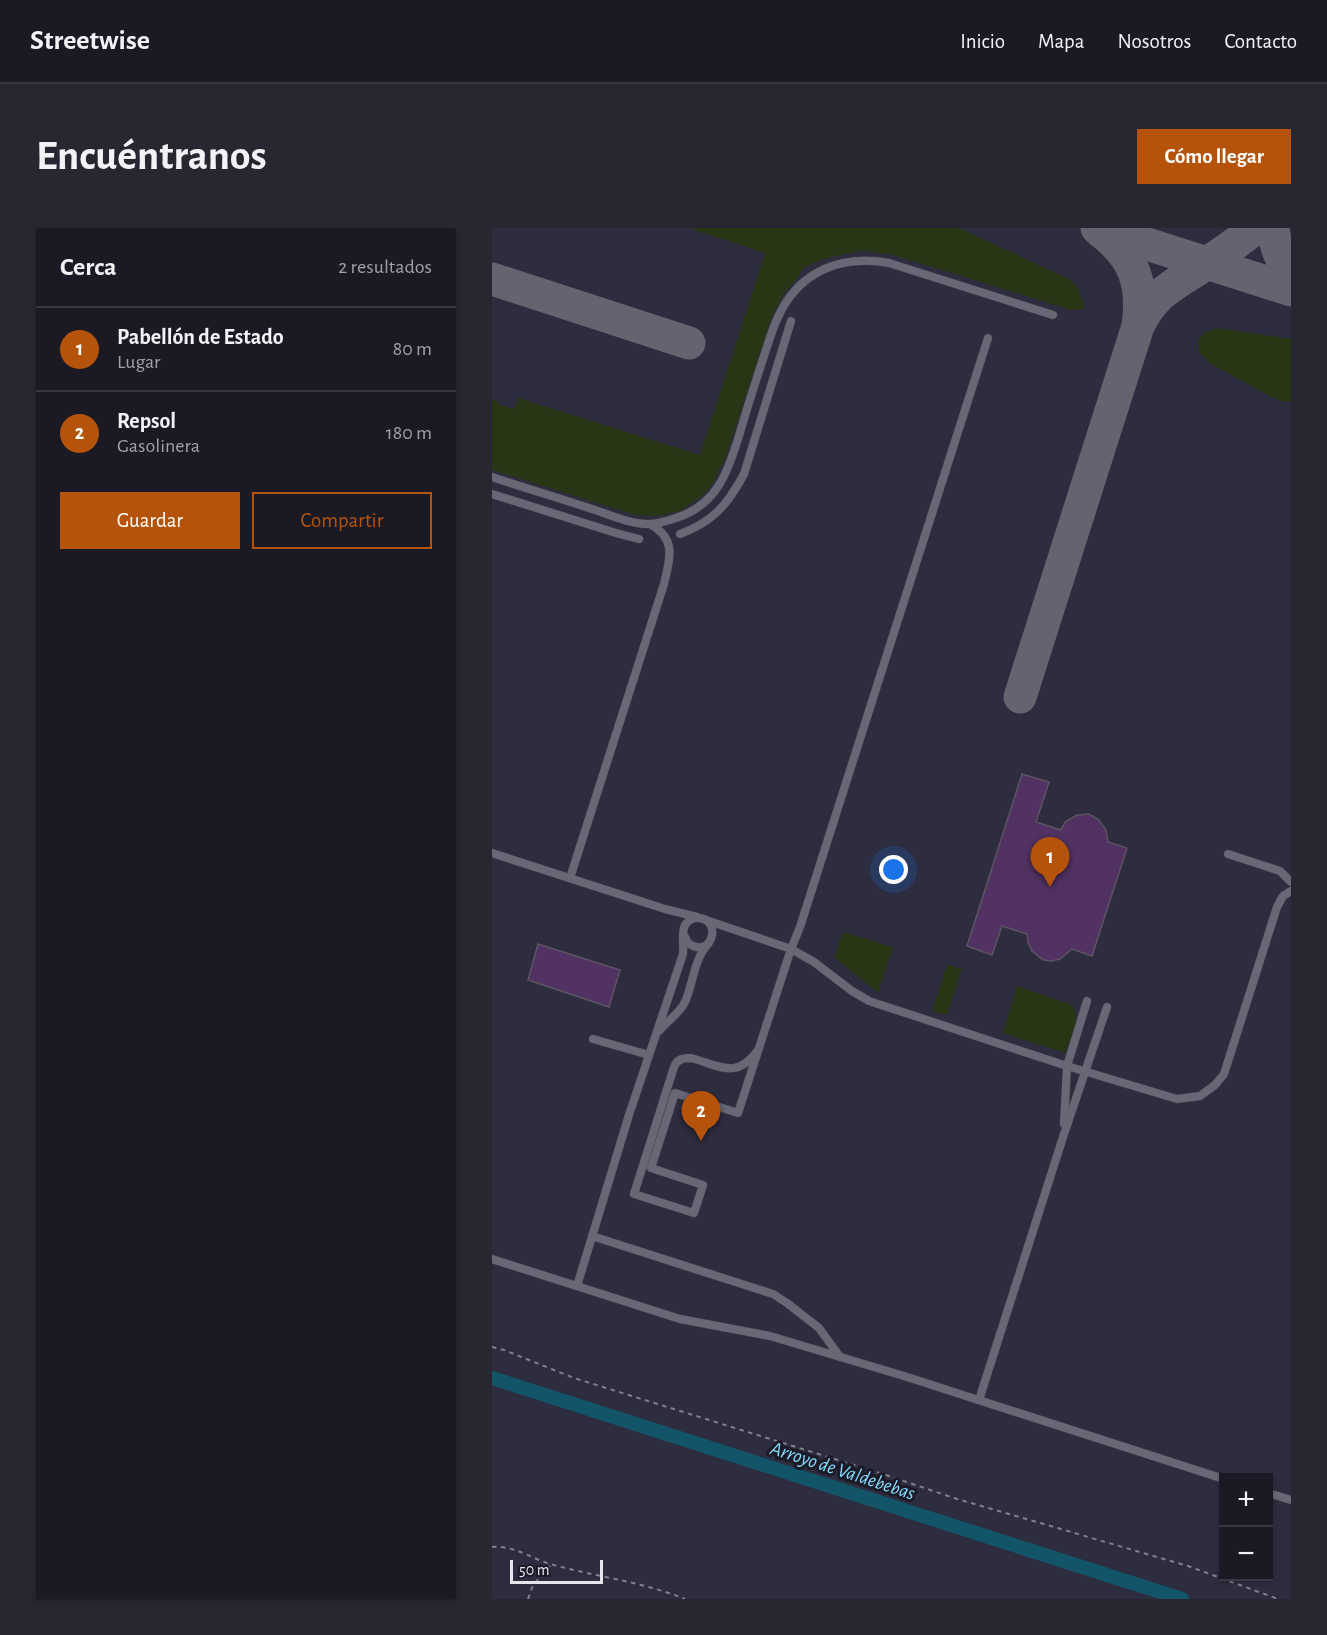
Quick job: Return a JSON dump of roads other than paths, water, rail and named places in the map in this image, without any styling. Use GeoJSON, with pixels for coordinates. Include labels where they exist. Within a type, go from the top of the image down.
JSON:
{"type":"FeatureCollection","features":[{"type":"Feature","properties":{"kind":"lane"},"geometry":{"type":"LineString","coordinates":[[650,524],[688,513],[704,503],[721,482],[730,463],[770,337],[782,309],[802,283],[831,266],[865,260],[889,263],[1053,315]]}},
{"type":"Feature","properties":{"kind":"lane"},"geometry":{"type":"LineString","coordinates":[[680,534],[691,530],[716,513],[732,497],[744,474],[791,321]]}},
{"type":"Feature","properties":{"kind":"lane"},"geometry":{"type":"LineString","coordinates":[[770,337],[785,341]]}},
{"type":"Feature","properties":{"kind":"lane"},"geometry":{"type":"LineString","coordinates":[[759,1050],[751,1061],[735,1069],[691,1058],[677,1061],[634,1194],[694,1213],[703,1185],[651,1168],[675,1093],[738,1113],[759,1050],[791,949],[800,927],[988,338]]}},
{"type":"Feature","properties":{"kind":"lane"},"geometry":{"type":"LineString","coordinates":[[492,477],[614,516],[650,524],[666,538],[671,556],[570,878]]}},
{"type":"Feature","properties":{"kind":"lane"},"geometry":{"type":"LineString","coordinates":[[492,494],[639,539]]}},
{"type":"Feature","properties":{"kind":"lane"},"geometry":{"type":"LineString","coordinates":[[492,853],[791,949],[869,1001],[1085,1072],[1177,1099],[1200,1096],[1215,1085],[1224,1074],[1277,907],[1283,896],[1291,891]]}},
{"type":"Feature","properties":{"kind":"lane"},"geometry":{"type":"LineString","coordinates":[[1228,854],[1280,871],[1291,882]]}},
{"type":"Feature","properties":{"kind":"lane"},"geometry":{"type":"LineString","coordinates":[[665,909],[678,917],[688,943],[695,947],[704,946],[717,935],[724,933],[746,934]]}},
{"type":"Feature","properties":{"kind":"lane"},"geometry":{"type":"LineString","coordinates":[[577,1286],[649,1055],[682,954],[684,932],[690,920],[701,919],[709,922],[713,935],[700,957],[684,1003],[678,1013],[664,1025],[655,1037]]}},
{"type":"Feature","properties":{"kind":"lane"},"geometry":{"type":"LineString","coordinates":[[1064,1134],[1067,1066],[1087,1001]]}},
{"type":"Feature","properties":{"kind":"lane"},"geometry":{"type":"LineString","coordinates":[[978,1400],[1107,1007]]}},
{"type":"Feature","properties":{"kind":"lane"},"geometry":{"type":"LineString","coordinates":[[593,1039],[649,1055]]}},
{"type":"Feature","properties":{"kind":"lane"},"geometry":{"type":"LineString","coordinates":[[592,1236],[773,1294],[819,1328],[840,1357]]}},
{"type":"Feature","properties":{"kind":"lane"},"geometry":{"type":"LineString","coordinates":[[492,1258],[680,1319],[770,1336],[840,1357],[1219,1477]]}},
{"type":"Feature","properties":{"kind":"lane"},"geometry":{"type":"LineString","coordinates":[[1273,1494],[1291,1500]]}},
{"type":"Feature","properties":{"kind":"waterway","name":"Arroyo de Valdebebas"},"geometry":{"type":"LineString","coordinates":[[492,1378],[1182,1599]]}},
{"type":"Feature","properties":{"kind":"place","name":"Pabellón de Estado"},"geometry":{"type":"Point","coordinates":[1050,887]}},
{"type":"Feature","properties":{"kind":"place","name":"Repsol"},"geometry":{"type":"Point","coordinates":[701,1141]}}]}
